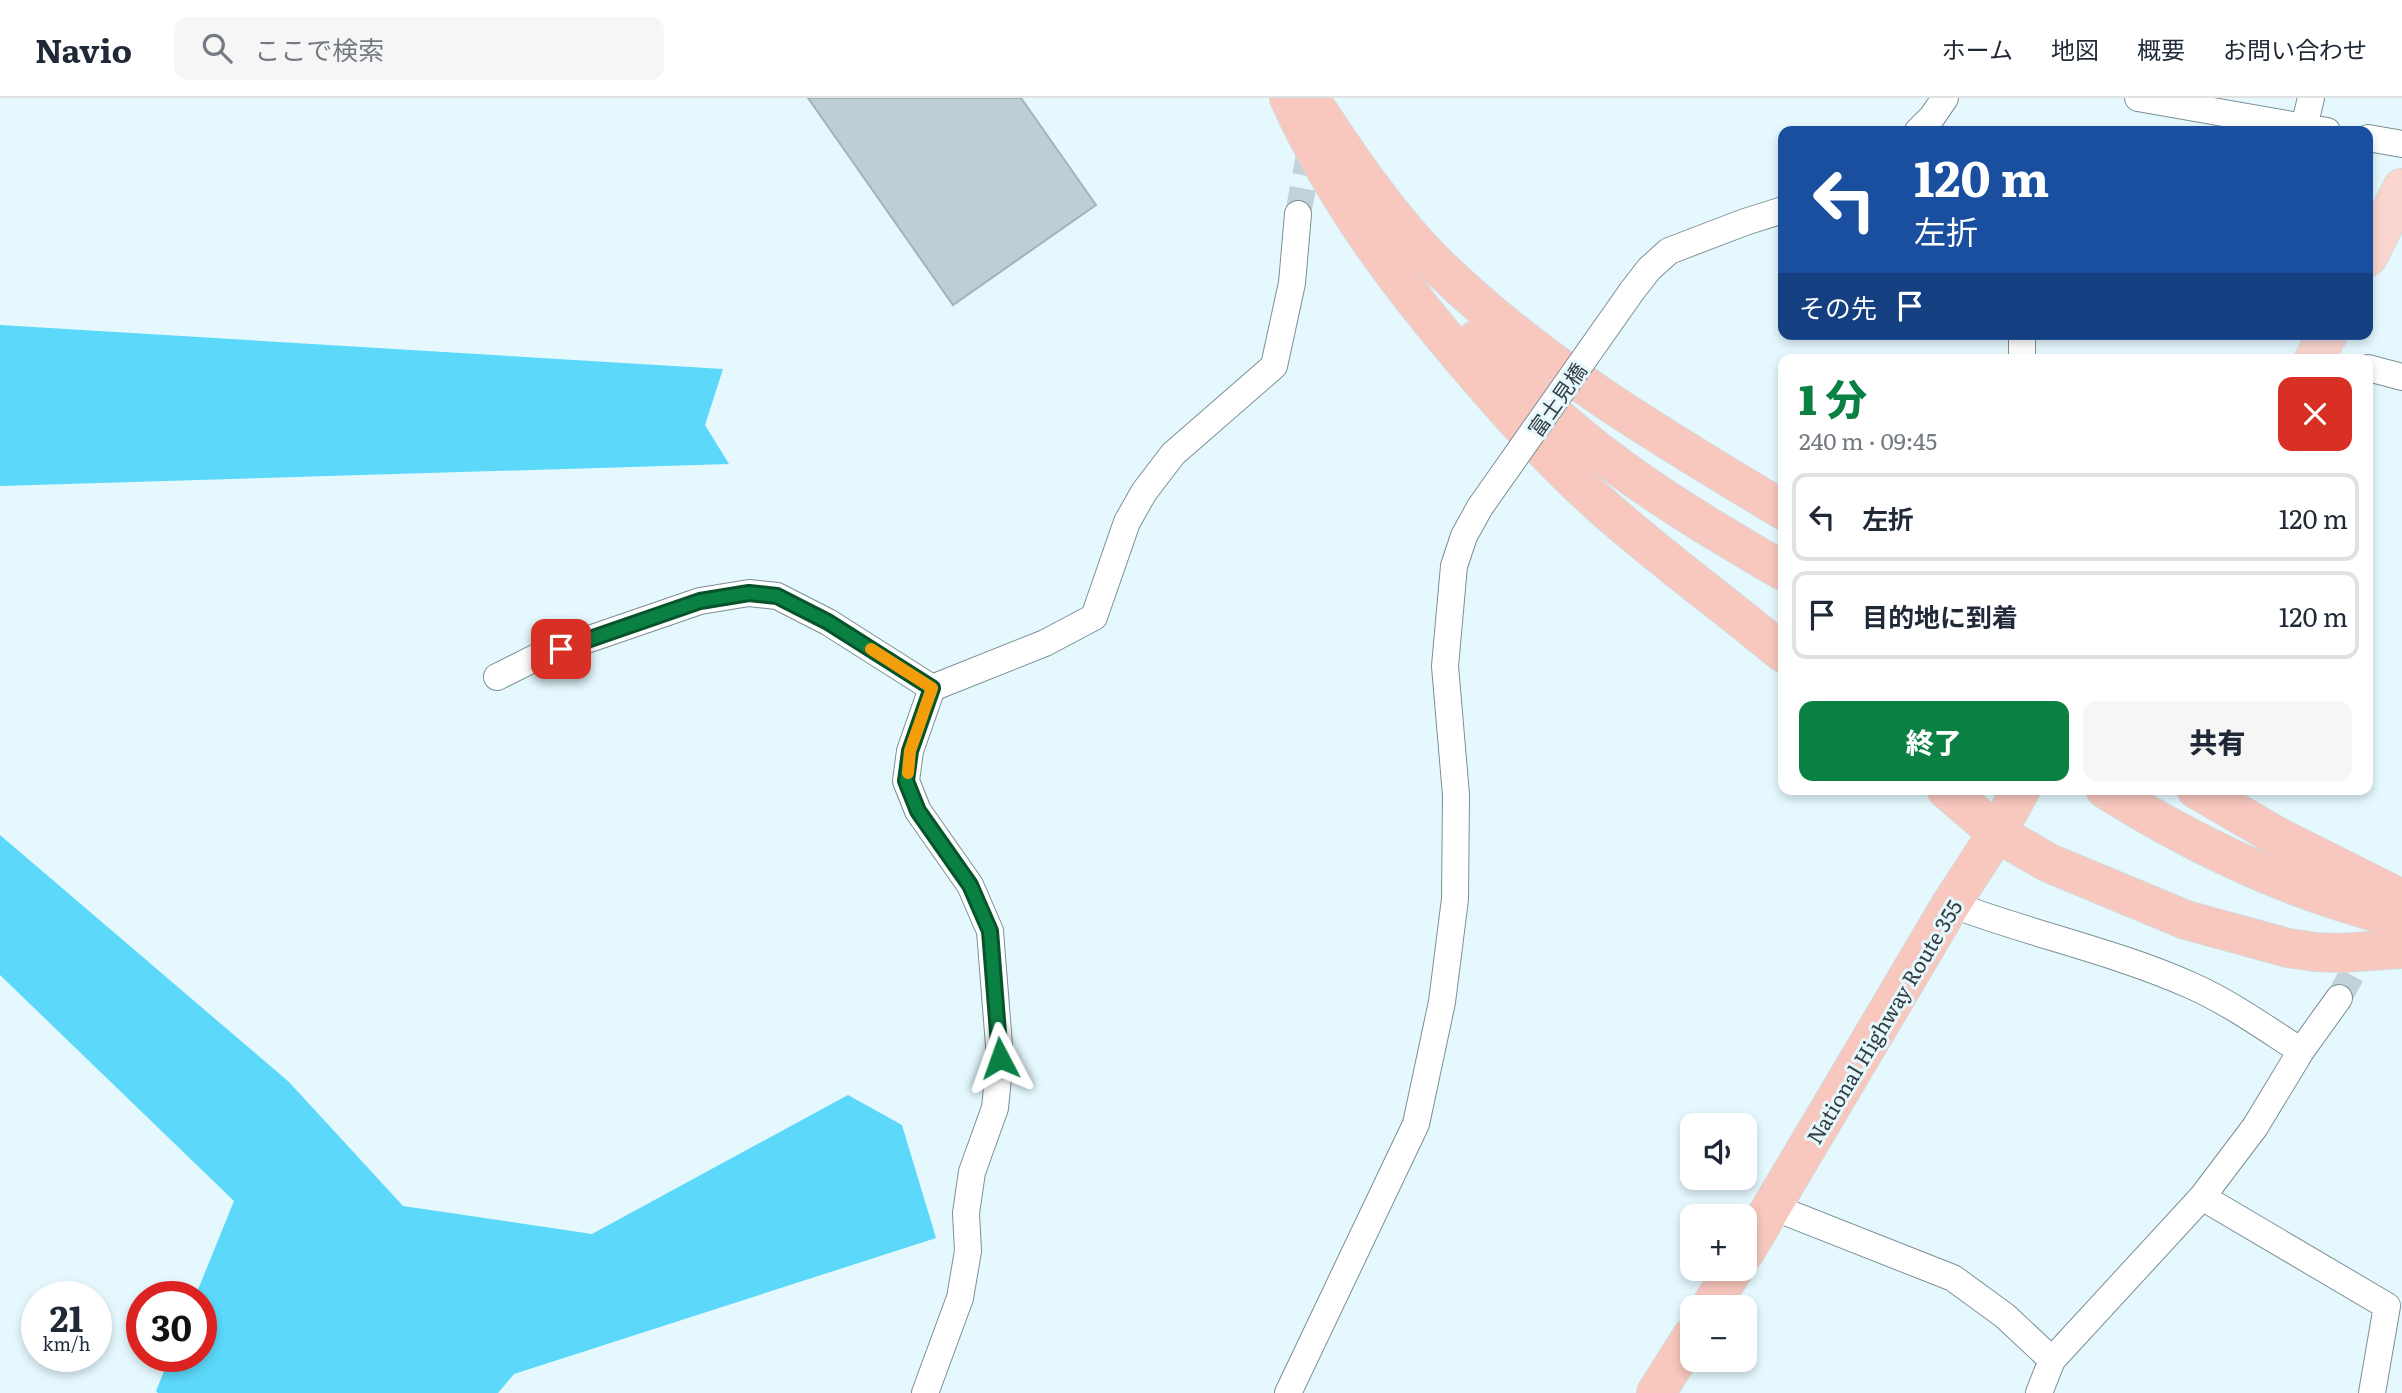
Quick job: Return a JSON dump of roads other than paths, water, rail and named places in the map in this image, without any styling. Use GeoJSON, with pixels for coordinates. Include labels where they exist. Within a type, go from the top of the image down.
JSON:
{"type":"FeatureCollection","features":[{"type":"Feature","properties":{"kind":"highway"},"geometry":{"type":"LineString","coordinates":[[1289,98],[1330,177],[1379,256],[1421,311],[1507,411],[1549,457],[1601,506],[1778,649]]}},
{"type":"Feature","properties":{"kind":"highway"},"geometry":{"type":"LineString","coordinates":[[1300,98],[1366,206],[1426,284],[1475,340],[1538,400],[1599,451],[1667,500],[1778,568]]}},
{"type":"Feature","properties":{"kind":"highway"},"geometry":{"type":"LineString","coordinates":[[1311,98],[1331,130],[1398,220],[1448,275],[1556,366],[1651,430],[1778,507]]}},
{"type":"Feature","properties":{"kind":"highway"},"geometry":{"type":"LineString","coordinates":[[1953,795],[1997,833],[2049,863],[2186,920],[2288,948],[2316,952],[2402,949]]}},
{"type":"Feature","properties":{"kind":"highway","name":"National Highway Route 355"},"geometry":{"type":"LineString","coordinates":[[1757,1233],[2018,795]]}},
{"type":"Feature","properties":{"kind":"highway"},"geometry":{"type":"LineString","coordinates":[[2116,795],[2189,837],[2269,875],[2330,898],[2402,920]]}},
{"type":"Feature","properties":{"kind":"highway"},"geometry":{"type":"LineString","coordinates":[[2206,795],[2280,838],[2402,899]]}},
{"type":"Feature","properties":{"kind":"highway"},"geometry":{"type":"LineString","coordinates":[[1656,1393],[1680,1355]]}},
{"type":"Feature","properties":{"kind":"main road"},"geometry":{"type":"LineString","coordinates":[[2373,247],[2402,188]]}},
{"type":"Feature","properties":{"kind":"street"},"geometry":{"type":"LineString","coordinates":[[1923,126],[1945,98]]}},
{"type":"Feature","properties":{"kind":"street"},"geometry":{"type":"LineString","coordinates":[[2138,98],[2299,126]]}},
{"type":"Feature","properties":{"kind":"street"},"geometry":{"type":"LineString","coordinates":[[2311,98],[2316,126]]}},
{"type":"Feature","properties":{"kind":"street"},"geometry":{"type":"LineString","coordinates":[[2373,139],[2402,144]]}},
{"type":"Feature","properties":{"kind":"street","name":"富士見橋"},"geometry":{"type":"LineString","coordinates":[[1288,1393],[1416,1124],[1442,1002],[1455,899],[1456,795],[1446,666],[1454,566],[1464,536],[1480,507],[1650,269],[1669,251],[1778,212]]}},
{"type":"Feature","properties":{"kind":"street"},"geometry":{"type":"LineString","coordinates":[[925,1393],[960,1298],[968,1251],[966,1213],[972,1172],[995,1108],[1000,1058],[990,931],[970,885],[918,811],[906,781],[910,751],[932,688],[1045,643],[1094,617],[1127,522],[1144,492],[1173,454],[1274,366],[1292,283],[1298,214]]}},
{"type":"Feature","properties":{"kind":"street"},"geometry":{"type":"LineString","coordinates":[[2373,369],[2402,377]]}},
{"type":"Feature","properties":{"kind":"street"},"geometry":{"type":"LineString","coordinates":[[497,677],[537,657],[700,601],[749,593],[777,596],[828,622],[932,688]]}},
{"type":"Feature","properties":{"kind":"street"},"geometry":{"type":"LineString","coordinates":[[1951,904],[1999,922],[2136,963],[2190,985],[2218,998],[2301,1051]]}},
{"type":"Feature","properties":{"kind":"street"},"geometry":{"type":"LineString","coordinates":[[2039,1393],[2052,1360],[2202,1197],[2255,1127],[2301,1051],[2339,998]]}},
{"type":"Feature","properties":{"kind":"street"},"geometry":{"type":"LineString","coordinates":[[2202,1197],[2387,1306],[2372,1393]]}},
{"type":"Feature","properties":{"kind":"street"},"geometry":{"type":"LineString","coordinates":[[1773,1207],[1953,1278],[2005,1316],[2052,1360]]}},
{"type":"Feature","properties":{"kind":"tunnel"},"geometry":{"type":"LineString","coordinates":[[1298,214],[1312,140]]}},
{"type":"Feature","properties":{"kind":"tunnel"},"geometry":{"type":"LineString","coordinates":[[2339,998],[2370,941]]}}]}
